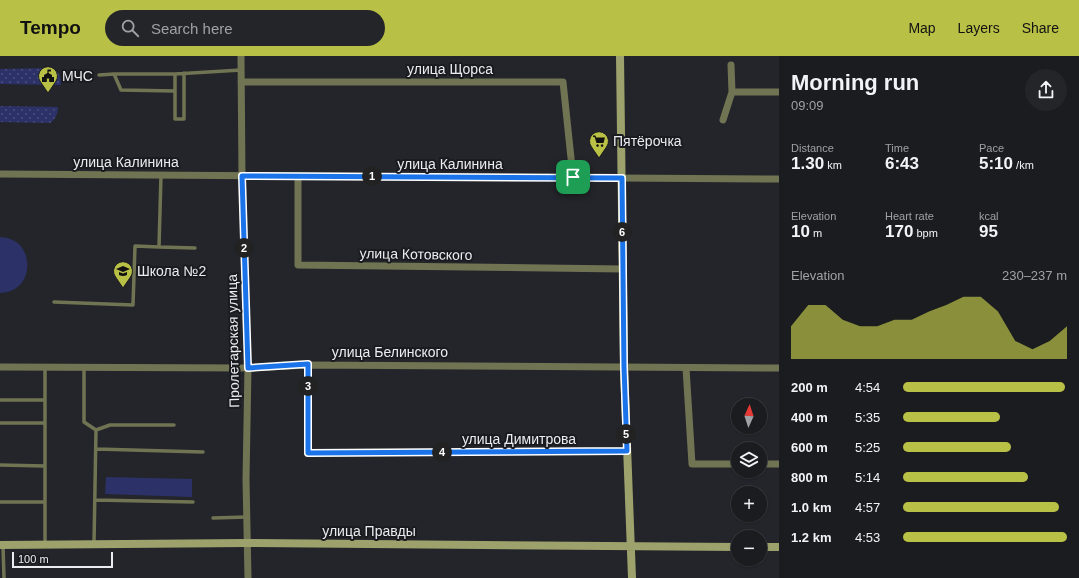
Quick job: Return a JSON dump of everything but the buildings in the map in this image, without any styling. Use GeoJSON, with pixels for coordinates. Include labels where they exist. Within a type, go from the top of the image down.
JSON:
{"type":"FeatureCollection","features":[{"type":"Feature","properties":{"kind":"street","name":"Пролетарская улица"},"geometry":{"type":"LineString","coordinates":[[241,56],[242,176],[248,368],[248,578]]}},
{"type":"Feature","properties":{"kind":"street"},"geometry":{"type":"LineString","coordinates":[[620,56],[624,367],[632,578]]}},
{"type":"Feature","properties":{"kind":"street"},"geometry":{"type":"LineString","coordinates":[[723,120],[732,92],[731,65]]}},
{"type":"Feature","properties":{"kind":"street","name":"улица Щорса"},"geometry":{"type":"LineString","coordinates":[[241,82],[563,82],[573,177]]}},
{"type":"Feature","properties":{"kind":"street"},"geometry":{"type":"LineString","coordinates":[[732,92],[779,92]]}},
{"type":"Feature","properties":{"kind":"street","name":"улица Калинина"},"geometry":{"type":"LineString","coordinates":[[0,174],[779,179]]}},
{"type":"Feature","properties":{"kind":"street","name":"улица Котовского"},"geometry":{"type":"LineString","coordinates":[[298,176],[298,265],[623,269]]}},
{"type":"Feature","properties":{"kind":"street","name":"улица Белинского"},"geometry":{"type":"LineString","coordinates":[[0,367],[248,368],[308,364],[779,368]]}},
{"type":"Feature","properties":{"kind":"street","name":"улица Димитрова"},"geometry":{"type":"LineString","coordinates":[[308,364],[308,453],[627,451]]}},
{"type":"Feature","properties":{"kind":"street"},"geometry":{"type":"LineString","coordinates":[[686,368],[692,464],[731,464]]}},
{"type":"Feature","properties":{"kind":"street"},"geometry":{"type":"LineString","coordinates":[[767,464],[779,464]]}},
{"type":"Feature","properties":{"kind":"street","name":"улица Правды"},"geometry":{"type":"LineString","coordinates":[[2,545],[247,544],[731,547]]}},
{"type":"Feature","properties":{"kind":"street"},"geometry":{"type":"LineString","coordinates":[[767,547],[779,547]]}},
{"type":"Feature","properties":{"kind":"lane"},"geometry":{"type":"LineString","coordinates":[[99,75],[184,74],[241,70]]}},
{"type":"Feature","properties":{"kind":"lane"},"geometry":{"type":"LineString","coordinates":[[114,74],[121,90],[175,90]]}},
{"type":"Feature","properties":{"kind":"lane"},"geometry":{"type":"LineString","coordinates":[[175,74],[175,119],[184,119],[184,74]]}},
{"type":"Feature","properties":{"kind":"lane"},"geometry":{"type":"LineString","coordinates":[[159,247],[161,175]]}},
{"type":"Feature","properties":{"kind":"lane"},"geometry":{"type":"LineString","coordinates":[[54,302],[133,305],[135,246],[195,248]]}},
{"type":"Feature","properties":{"kind":"lane"},"geometry":{"type":"LineString","coordinates":[[45,367],[45,544]]}},
{"type":"Feature","properties":{"kind":"lane"},"geometry":{"type":"LineString","coordinates":[[84,367],[84,422],[96,430]]}},
{"type":"Feature","properties":{"kind":"lane"},"geometry":{"type":"LineString","coordinates":[[0,400],[45,400]]}},
{"type":"Feature","properties":{"kind":"lane"},"geometry":{"type":"LineString","coordinates":[[0,423],[45,423]]}},
{"type":"Feature","properties":{"kind":"lane"},"geometry":{"type":"LineString","coordinates":[[96,430],[110,425],[174,425]]}},
{"type":"Feature","properties":{"kind":"lane"},"geometry":{"type":"LineString","coordinates":[[94,544],[96,430]]}},
{"type":"Feature","properties":{"kind":"lane"},"geometry":{"type":"LineString","coordinates":[[96,449],[203,452]]}},
{"type":"Feature","properties":{"kind":"lane"},"geometry":{"type":"LineString","coordinates":[[0,465],[45,466]]}},
{"type":"Feature","properties":{"kind":"lane"},"geometry":{"type":"LineString","coordinates":[[95,500],[193,502]]}},
{"type":"Feature","properties":{"kind":"lane"},"geometry":{"type":"LineString","coordinates":[[0,502],[45,502]]}},
{"type":"Feature","properties":{"kind":"lane"},"geometry":{"type":"LineString","coordinates":[[213,518],[247,517]]}},
{"type":"Feature","properties":{"kind":"lane"},"geometry":{"type":"LineString","coordinates":[[2,545],[4,578]]}},
{"type":"Feature","properties":{"kind":"shaded area"},"geometry":{"type":"Polygon","coordinates":[[[51,68],[59,74],[61,85],[0,84],[0,69],[51,68]]]}},
{"type":"Feature","properties":{"kind":"shaded area"},"geometry":{"type":"Polygon","coordinates":[[[0,106],[58,107],[58,111],[54,120],[50,123],[0,122],[0,106]]]}},
{"type":"Feature","properties":{"kind":"shaded area"},"geometry":{"type":"Polygon","coordinates":[[[0,237],[12,240],[21,246],[26,255],[27,265],[26,276],[20,284],[12,291],[0,293],[0,237]]]}},
{"type":"Feature","properties":{"kind":"shaded area"},"geometry":{"type":"Polygon","coordinates":[[[106,477],[192,479],[192,497],[105,494],[106,477]]]}},
{"type":"Feature","properties":{"kind":"place","name":"МЧС"},"geometry":{"type":"Point","coordinates":[48,93]}},
{"type":"Feature","properties":{"kind":"place","name":"Пятёрочка"},"geometry":{"type":"Point","coordinates":[599,158]}},
{"type":"Feature","properties":{"kind":"place","name":"Школа №2"},"geometry":{"type":"Point","coordinates":[123,288]}},
{"type":"Feature","properties":{"kind":"route"},"geometry":{"type":"LineString","coordinates":[[242,176],[573,177],[622,178],[624,367],[627,451],[308,453],[308,364],[248,368],[242,176]]}}]}
